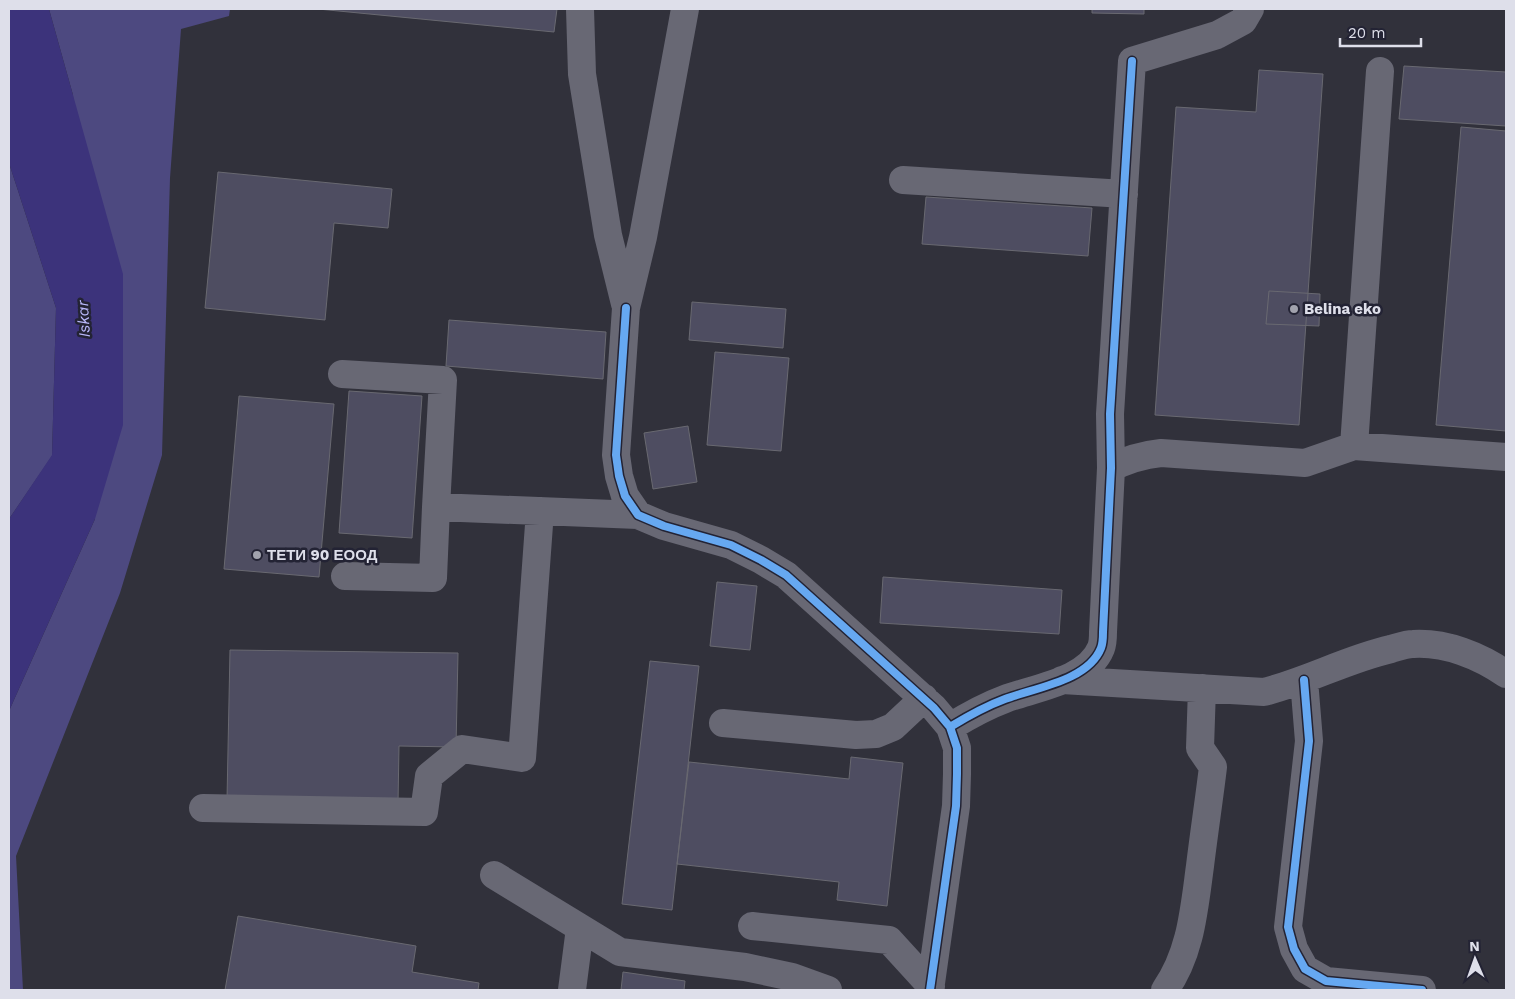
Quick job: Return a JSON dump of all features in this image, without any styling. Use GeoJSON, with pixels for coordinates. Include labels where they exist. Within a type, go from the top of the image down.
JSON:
{"type":"FeatureCollection","features":[{"type":"Feature","properties":{"kind":"street"},"geometry":{"type":"LineString","coordinates":[[580,9],[582,74],[608,235],[626,308]]}},
{"type":"Feature","properties":{"kind":"street"},"geometry":{"type":"LineString","coordinates":[[638,515],[625,496],[619,476],[616,455],[626,308],[643,237],[685,9]]}},
{"type":"Feature","properties":{"kind":"street"},"geometry":{"type":"LineString","coordinates":[[950,726],[975,712],[1006,699],[1080,672],[1092,661],[1101,648],[1111,468],[1110,414],[1132,61],[1217,35],[1243,20],[1250,9]]}},
{"type":"Feature","properties":{"kind":"street"},"geometry":{"type":"LineString","coordinates":[[1354,446],[1380,71]]}},
{"type":"Feature","properties":{"kind":"street"},"geometry":{"type":"LineString","coordinates":[[904,180],[1124,194]]}},
{"type":"Feature","properties":{"kind":"street"},"geometry":{"type":"LineString","coordinates":[[342,374],[443,380],[433,578],[346,576]]}},
{"type":"Feature","properties":{"kind":"street"},"geometry":{"type":"LineString","coordinates":[[1111,468],[1126,460],[1142,455],[1161,453],[1305,463],[1354,446],[1506,457]]}},
{"type":"Feature","properties":{"kind":"street"},"geometry":{"type":"LineString","coordinates":[[436,507],[638,515],[664,526],[731,546],[761,560],[786,575],[924,698],[950,726],[957,748],[956,806],[930,988]]}},
{"type":"Feature","properties":{"kind":"street"},"geometry":{"type":"LineString","coordinates":[[203,808],[424,812],[428,776],[462,749],[522,758],[540,511]]}},
{"type":"Feature","properties":{"kind":"street"},"geometry":{"type":"LineString","coordinates":[[1062,680],[1264,692],[1304,680],[1367,654],[1413,644],[1447,646],[1471,654],[1506,674]]}},
{"type":"Feature","properties":{"kind":"street"},"geometry":{"type":"LineString","coordinates":[[1304,680],[1309,741],[1288,927],[1294,949],[1305,969],[1326,980],[1422,990]]}},
{"type":"Feature","properties":{"kind":"street"},"geometry":{"type":"LineString","coordinates":[[1165,990],[1184,957],[1192,929],[1213,767],[1200,748],[1202,688]]}},
{"type":"Feature","properties":{"kind":"street"},"geometry":{"type":"LineString","coordinates":[[723,723],[856,735],[876,734],[893,727],[924,698]]}},
{"type":"Feature","properties":{"kind":"street"},"geometry":{"type":"LineString","coordinates":[[494,875],[620,952],[745,967],[792,976],[828,990]]}},
{"type":"Feature","properties":{"kind":"street"},"geometry":{"type":"LineString","coordinates":[[752,926],[889,940],[930,988]]}},
{"type":"Feature","properties":{"kind":"street"},"geometry":{"type":"LineString","coordinates":[[572,990],[580,928]]}},
{"type":"Feature","properties":{"kind":"shaded area"},"geometry":{"type":"Polygon","coordinates":[[[49,9],[230,9],[229,16],[181,29],[170,178],[162,455],[120,593],[16,856],[23,990],[9,990],[9,711],[95,519],[73,95],[49,9]]]}},
{"type":"Feature","properties":{"kind":"shaded area"},"geometry":{"type":"Polygon","coordinates":[[[9,163],[56,308],[52,456],[9,519],[9,163]]]}},
{"type":"Feature","properties":{"kind":"water","name":"Iskar"},"geometry":{"type":"Polygon","coordinates":[[[9,9],[49,9],[123,274],[123,425],[95,519],[9,711],[9,519],[52,455],[56,308],[9,163],[9,9]]]}},
{"type":"Feature","properties":{"kind":"building"},"geometry":{"type":"Polygon","coordinates":[[[318,9],[557,9],[554,32],[318,9]]]}},
{"type":"Feature","properties":{"kind":"building"},"geometry":{"type":"Polygon","coordinates":[[[1092,9],[1144,9],[1144,14],[1092,13],[1092,9]]]}},
{"type":"Feature","properties":{"kind":"building"},"geometry":{"type":"Polygon","coordinates":[[[1404,66],[1506,72],[1506,126],[1399,119],[1404,66]]]}},
{"type":"Feature","properties":{"kind":"building"},"geometry":{"type":"Polygon","coordinates":[[[1259,70],[1323,74],[1299,425],[1155,415],[1176,107],[1256,112],[1259,70]]]}},
{"type":"Feature","properties":{"kind":"building"},"geometry":{"type":"Polygon","coordinates":[[[1461,127],[1506,131],[1506,431],[1436,425],[1461,127]]]}},
{"type":"Feature","properties":{"kind":"building"},"geometry":{"type":"Polygon","coordinates":[[[218,172],[392,189],[388,228],[334,223],[325,320],[205,308],[218,172]]]}},
{"type":"Feature","properties":{"kind":"building"},"geometry":{"type":"Polygon","coordinates":[[[926,197],[1092,208],[1088,256],[922,244],[926,197]]]}},
{"type":"Feature","properties":{"kind":"building","name":"Belina eko"},"geometry":{"type":"Polygon","coordinates":[[[1269,291],[1320,294],[1319,326],[1266,324],[1269,291]]]}},
{"type":"Feature","properties":{"kind":"building"},"geometry":{"type":"Polygon","coordinates":[[[692,302],[786,309],[783,348],[689,340],[692,302]]]}},
{"type":"Feature","properties":{"kind":"building"},"geometry":{"type":"Polygon","coordinates":[[[449,320],[606,332],[603,379],[446,366],[449,320]]]}},
{"type":"Feature","properties":{"kind":"building"},"geometry":{"type":"Polygon","coordinates":[[[715,352],[789,358],[781,451],[707,445],[715,352]]]}},
{"type":"Feature","properties":{"kind":"building"},"geometry":{"type":"Polygon","coordinates":[[[349,391],[422,396],[412,538],[339,533],[349,391]]]}},
{"type":"Feature","properties":{"kind":"building"},"geometry":{"type":"Polygon","coordinates":[[[239,396],[334,404],[319,577],[224,569],[239,396]]]}},
{"type":"Feature","properties":{"kind":"building"},"geometry":{"type":"Polygon","coordinates":[[[688,426],[697,482],[653,489],[644,433],[688,426]]]}},
{"type":"Feature","properties":{"kind":"building"},"geometry":{"type":"Polygon","coordinates":[[[883,577],[1062,590],[1059,634],[880,623],[883,577]]]}},
{"type":"Feature","properties":{"kind":"building"},"geometry":{"type":"Polygon","coordinates":[[[717,582],[757,586],[750,650],[710,646],[717,582]]]}},
{"type":"Feature","properties":{"kind":"building"},"geometry":{"type":"Polygon","coordinates":[[[230,650],[458,653],[456,747],[399,746],[398,803],[227,800],[230,650]]]}},
{"type":"Feature","properties":{"kind":"building"},"geometry":{"type":"Polygon","coordinates":[[[650,661],[699,666],[672,910],[622,904],[650,661]]]}},
{"type":"Feature","properties":{"kind":"building"},"geometry":{"type":"Polygon","coordinates":[[[851,757],[903,763],[887,906],[837,900],[839,882],[677,864],[689,762],[849,779],[851,757]]]}},
{"type":"Feature","properties":{"kind":"building"},"geometry":{"type":"Polygon","coordinates":[[[238,916],[416,946],[412,972],[479,983],[478,990],[225,990],[238,916]]]}},
{"type":"Feature","properties":{"kind":"building"},"geometry":{"type":"Polygon","coordinates":[[[623,972],[685,981],[684,990],[621,990],[623,972]]]}},
{"type":"Feature","properties":{"kind":"cycle path"},"geometry":{"type":"LineString","coordinates":[[950,727],[977,711],[998,702],[1073,676],[1094,659],[1102,646],[1111,468],[1110,414],[1132,61]]}},
{"type":"Feature","properties":{"kind":"cycle path"},"geometry":{"type":"LineString","coordinates":[[626,308],[616,455],[619,476],[625,496],[638,515],[664,526],[731,545],[786,575],[934,708],[950,727],[957,748],[956,806],[930,990]]}},
{"type":"Feature","properties":{"kind":"cycle path"},"geometry":{"type":"LineString","coordinates":[[1304,680],[1309,741],[1288,927],[1294,949],[1305,969],[1326,981],[1422,990]]}},
{"type":"Feature","properties":{"kind":"place","name":"Belina eko"},"geometry":{"type":"Point","coordinates":[1294,309]}},
{"type":"Feature","properties":{"kind":"place","name":"ТЕТИ 90 ЕООД"},"geometry":{"type":"Point","coordinates":[257,555]}}]}
